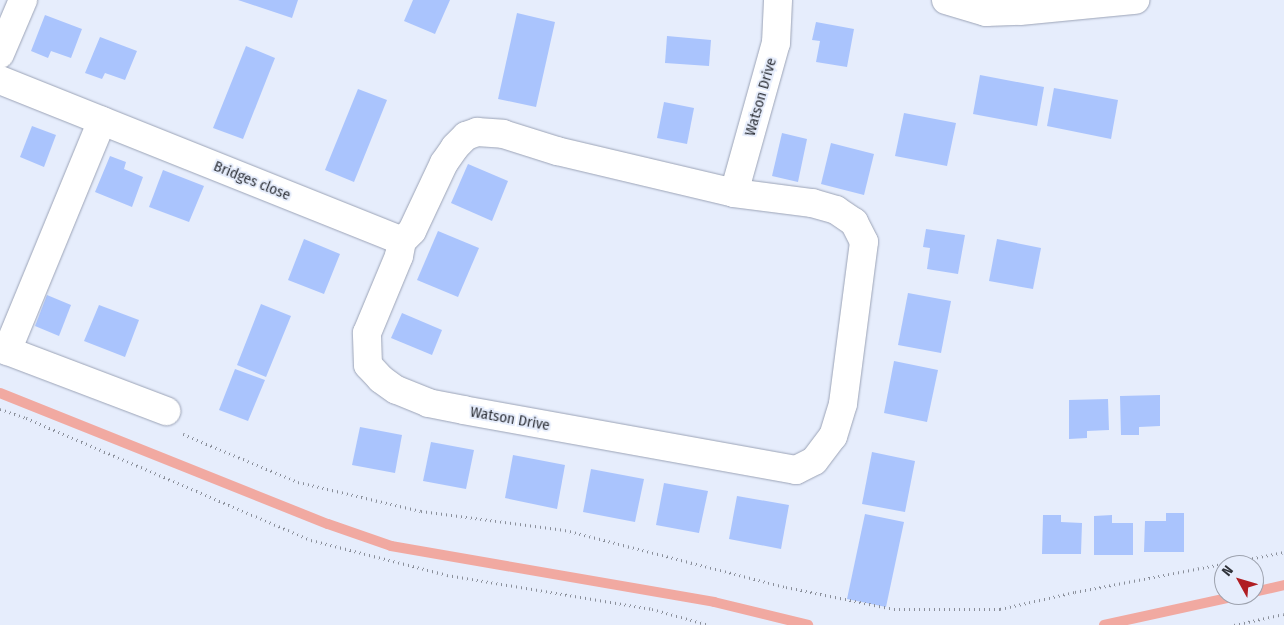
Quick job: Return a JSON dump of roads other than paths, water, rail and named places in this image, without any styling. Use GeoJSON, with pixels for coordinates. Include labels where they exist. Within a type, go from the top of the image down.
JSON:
{"type":"FeatureCollection","features":[{"type":"Feature","properties":{"kind":"street"},"geometry":{"type":"LineString","coordinates":[[0,54],[23,0]]}},
{"type":"Feature","properties":{"kind":"street","name":"Watson Drive"},"geometry":{"type":"LineString","coordinates":[[734,193],[776,43],[778,0]]}},
{"type":"Feature","properties":{"kind":"street"},"geometry":{"type":"LineString","coordinates":[[946,0],[986,12],[1020,11],[1135,0]]}},
{"type":"Feature","properties":{"kind":"street","name":"Bridges close"},"geometry":{"type":"LineString","coordinates":[[0,80],[402,241]]}},
{"type":"Feature","properties":{"kind":"street"},"geometry":{"type":"LineString","coordinates":[[102,121],[3,349],[166,411]]}},
{"type":"Feature","properties":{"kind":"street","name":"Watson Drive"},"geometry":{"type":"LineString","coordinates":[[477,132],[503,134],[557,151],[734,193],[812,203],[836,210],[854,222],[864,242],[843,404],[833,436],[814,461],[796,470],[438,405],[396,390],[381,379],[368,364],[367,333],[399,256],[402,241],[412,231],[444,164],[455,146],[466,136],[477,132]]}},
{"type":"Feature","properties":{"kind":"waterway"},"geometry":{"type":"LineString","coordinates":[[0,393],[328,524],[391,546],[714,602],[808,625]]}},
{"type":"Feature","properties":{"kind":"waterway"},"geometry":{"type":"LineString","coordinates":[[1264,590],[1284,585]]}},
{"type":"Feature","properties":{"kind":"waterway"},"geometry":{"type":"LineString","coordinates":[[1104,625],[1214,601]]}}]}
